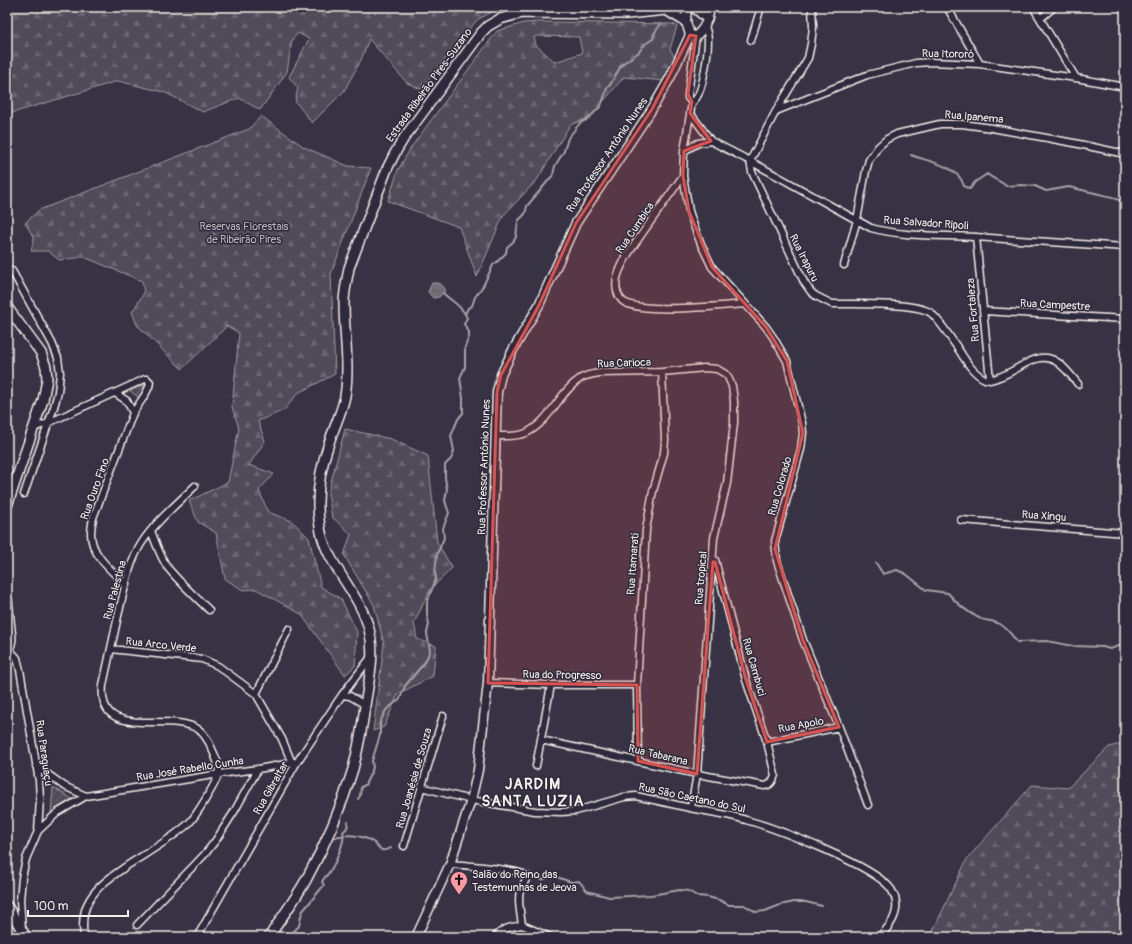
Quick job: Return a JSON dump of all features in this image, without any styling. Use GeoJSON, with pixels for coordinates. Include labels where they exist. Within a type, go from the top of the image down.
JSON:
{"type":"FeatureCollection","features":[{"type":"Feature","properties":{"kind":"main road","name":"Estrada Ribeirão Pires-Suzano"},"geometry":{"type":"LineString","coordinates":[[269,937],[305,882],[317,858],[342,798],[353,768],[365,705],[372,656],[367,620],[325,546],[320,528],[318,507],[323,467],[329,442],[345,397],[346,377],[344,302],[349,268],[387,170],[404,138],[481,33],[488,26],[500,19],[522,13],[627,14],[686,7]]}},
{"type":"Feature","properties":{"kind":"main road"},"geometry":{"type":"LineString","coordinates":[[706,22],[710,7]]}},
{"type":"Feature","properties":{"kind":"main road"},"geometry":{"type":"LineString","coordinates":[[666,10],[686,22]]}},
{"type":"Feature","properties":{"kind":"main road"},"geometry":{"type":"LineString","coordinates":[[7,307],[41,353],[46,366],[47,379],[46,388],[34,428],[7,506]]}},
{"type":"Feature","properties":{"kind":"main road"},"geometry":{"type":"LineString","coordinates":[[7,599],[11,639],[8,654]]}},
{"type":"Feature","properties":{"kind":"main road"},"geometry":{"type":"LineString","coordinates":[[7,906],[24,935]]}},
{"type":"Feature","properties":{"kind":"street","name":"Estrada Ribeirão Pires-Suzano"},"geometry":{"type":"LineString","coordinates":[[686,7],[686,22],[693,36]]}},
{"type":"Feature","properties":{"kind":"street"},"geometry":{"type":"LineString","coordinates":[[693,7],[706,22],[708,39],[707,57],[698,93],[696,99],[692,102],[688,98],[688,94],[693,36],[706,22]]}},
{"type":"Feature","properties":{"kind":"street"},"geometry":{"type":"LineString","coordinates":[[751,40],[760,7]]}},
{"type":"Feature","properties":{"kind":"street"},"geometry":{"type":"LineString","coordinates":[[750,161],[776,111],[808,58],[813,28],[812,7]]}},
{"type":"Feature","properties":{"kind":"street"},"geometry":{"type":"LineString","coordinates":[[947,7],[980,64]]}},
{"type":"Feature","properties":{"kind":"street"},"geometry":{"type":"LineString","coordinates":[[1034,7],[1076,78]]}},
{"type":"Feature","properties":{"kind":"street"},"geometry":{"type":"LineString","coordinates":[[1041,18],[1054,7]]}},
{"type":"Feature","properties":{"kind":"street","name":"Rua Professor Antônio Nunes"},"geometry":{"type":"LineString","coordinates":[[416,937],[450,864],[471,800],[478,770],[488,683],[497,392],[501,375],[510,356],[540,305],[576,223],[652,109],[693,36]]}},
{"type":"Feature","properties":{"kind":"street","name":"Rua Itororó"},"geometry":{"type":"LineString","coordinates":[[776,111],[867,75],[916,63],[930,62],[980,64],[1076,78],[1125,87]]}},
{"type":"Feature","properties":{"kind":"street","name":"Rua Colorado"},"geometry":{"type":"LineString","coordinates":[[692,102],[684,151],[683,176],[689,211],[701,244],[712,267],[773,337],[787,361],[803,433],[802,449],[777,534],[775,549],[777,561],[803,640],[839,727],[868,805]]}},
{"type":"Feature","properties":{"kind":"street","name":"Rua Salvador Ripoli"},"geometry":{"type":"LineString","coordinates":[[690,113],[711,141],[871,228],[891,233],[1125,247]]}},
{"type":"Feature","properties":{"kind":"street","name":"Rua Ipanema"},"geometry":{"type":"LineString","coordinates":[[844,265],[857,220],[869,160],[878,147],[887,139],[897,134],[912,129],[940,124],[970,125],[1066,141],[1125,154]]}},
{"type":"Feature","properties":{"kind":"street"},"geometry":{"type":"LineString","coordinates":[[684,151],[692,146],[711,141]]}},
{"type":"Feature","properties":{"kind":"street","name":"Rua Irapuru"},"geometry":{"type":"LineString","coordinates":[[750,161],[752,172],[779,231],[804,282],[811,292],[822,300],[832,304],[899,305],[924,309],[930,312],[974,371],[990,380]]}},
{"type":"Feature","properties":{"kind":"street","name":"Rua Cumbica"},"geometry":{"type":"LineString","coordinates":[[683,176],[630,250],[617,279],[616,287],[618,295],[624,302],[644,308],[697,308],[745,304]]}},
{"type":"Feature","properties":{"kind":"street","name":"Rua Fortaleza"},"geometry":{"type":"LineString","coordinates":[[976,237],[990,380]]}},
{"type":"Feature","properties":{"kind":"street"},"geometry":{"type":"LineString","coordinates":[[12,271],[52,343],[58,358],[60,373],[58,392],[24,494]]}},
{"type":"Feature","properties":{"kind":"street","name":"Rua Campestre"},"geometry":{"type":"LineString","coordinates":[[983,311],[1125,320]]}},
{"type":"Feature","properties":{"kind":"street"},"geometry":{"type":"LineString","coordinates":[[990,380],[1008,374],[1039,357],[1055,360],[1078,384]]}},
{"type":"Feature","properties":{"kind":"street","name":"Rua Carioca"},"geometry":{"type":"LineString","coordinates":[[496,436],[517,435],[526,433],[535,428],[562,396],[582,377],[599,373],[662,372],[705,368]]}},
{"type":"Feature","properties":{"kind":"street","name":"Rua tropical"},"geometry":{"type":"LineString","coordinates":[[691,808],[697,774],[714,538],[727,483],[734,423],[732,386],[726,375],[717,369],[705,368]]}},
{"type":"Feature","properties":{"kind":"street","name":"Rua Itamarati"},"geometry":{"type":"LineString","coordinates":[[638,761],[636,685],[646,530],[653,491],[664,453],[665,440],[662,372]]}},
{"type":"Feature","properties":{"kind":"street","name":"Rua Ouro Fino"},"geometry":{"type":"LineString","coordinates":[[34,428],[145,379],[149,380],[149,387],[133,413],[93,518],[91,535],[94,549],[101,560],[126,585]]}},
{"type":"Feature","properties":{"kind":"street"},"geometry":{"type":"LineString","coordinates":[[115,393],[127,400],[133,413]]}},
{"type":"Feature","properties":{"kind":"street","name":"Rua Palestina"},"geometry":{"type":"LineString","coordinates":[[111,649],[130,567],[141,544],[151,531],[195,486]]}},
{"type":"Feature","properties":{"kind":"street","name":"Rua Xingu"},"geometry":{"type":"LineString","coordinates":[[961,520],[1125,533]]}},
{"type":"Feature","properties":{"kind":"street"},"geometry":{"type":"LineString","coordinates":[[151,531],[168,567],[188,590],[210,610]]}},
{"type":"Feature","properties":{"kind":"street","name":"Rua Cambuci"},"geometry":{"type":"LineString","coordinates":[[713,554],[746,680],[767,742],[775,775],[771,783]]}},
{"type":"Feature","properties":{"kind":"street"},"geometry":{"type":"LineString","coordinates":[[256,694],[289,629]]}},
{"type":"Feature","properties":{"kind":"street","name":"Rua Arco Verde"},"geometry":{"type":"LineString","coordinates":[[219,774],[217,759],[208,741],[199,730],[188,725],[174,722],[128,720],[118,718],[107,711],[103,702],[102,694],[111,649],[202,659],[218,666],[256,694],[295,762]]}},
{"type":"Feature","properties":{"kind":"street","name":"Rua Paraguaçu"},"geometry":{"type":"LineString","coordinates":[[8,654],[17,658],[20,670],[39,781],[40,799],[38,832],[26,860],[22,878],[20,900],[24,935]]}},
{"type":"Feature","properties":{"kind":"street","name":"Rua Gibraltar"},"geometry":{"type":"LineString","coordinates":[[197,937],[295,762],[342,695],[372,656]]}},
{"type":"Feature","properties":{"kind":"street","name":"Rua do Progresso"},"geometry":{"type":"LineString","coordinates":[[488,683],[636,685]]}},
{"type":"Feature","properties":{"kind":"street"},"geometry":{"type":"LineString","coordinates":[[536,766],[551,685]]}},
{"type":"Feature","properties":{"kind":"street"},"geometry":{"type":"LineString","coordinates":[[342,695],[350,696],[365,705]]}},
{"type":"Feature","properties":{"kind":"street","name":"Rua Joanésia de Souza"},"geometry":{"type":"LineString","coordinates":[[404,846],[443,716]]}},
{"type":"Feature","properties":{"kind":"street","name":"Rua Apolo"},"geometry":{"type":"LineString","coordinates":[[767,742],[839,727]]}},
{"type":"Feature","properties":{"kind":"street","name":"Rua Tabarana"},"geometry":{"type":"LineString","coordinates":[[541,740],[697,774],[765,786],[771,783]]}},
{"type":"Feature","properties":{"kind":"street","name":"Rua José Rabello Cunha"},"geometry":{"type":"LineString","coordinates":[[38,832],[57,812],[86,796],[295,762]]}},
{"type":"Feature","properties":{"kind":"street"},"geometry":{"type":"LineString","coordinates":[[36,766],[64,786],[86,796]]}},
{"type":"Feature","properties":{"kind":"street"},"geometry":{"type":"LineString","coordinates":[[137,925],[205,854],[216,840],[234,812],[258,769]]}},
{"type":"Feature","properties":{"kind":"street"},"geometry":{"type":"LineString","coordinates":[[84,937],[84,914],[89,900],[96,891],[113,875],[178,832],[190,822],[219,774]]}},
{"type":"Feature","properties":{"kind":"street","name":"Rua São Caetano do Sul"},"geometry":{"type":"LineString","coordinates":[[422,787],[471,800],[535,811],[576,811],[624,797],[636,796],[746,820],[768,827],[848,860],[874,875],[891,889],[896,907],[895,916],[892,924],[879,937]]}},
{"type":"Feature","properties":{"kind":"street"},"geometry":{"type":"LineString","coordinates":[[450,864],[511,870],[526,875],[526,879],[519,894],[522,925]]}},
{"type":"Feature","properties":{"kind":"street"},"geometry":{"type":"LineString","coordinates":[[495,937],[502,930],[522,925],[550,937]]}},
{"type":"Feature","properties":{"kind":"highlighted area"},"geometry":{"type":"Polygon","coordinates":[[[690,35],[696,36],[688,94],[692,102],[690,113],[711,141],[684,151],[683,176],[689,211],[712,267],[766,327],[787,361],[803,433],[775,549],[803,640],[839,727],[767,742],[746,680],[715,562],[713,562],[697,774],[638,761],[637,685],[488,683],[497,392],[501,375],[539,305],[576,223],[652,109],[690,35]]]}},
{"type":"Feature","properties":{"kind":"green space"},"geometry":{"type":"Polygon","coordinates":[[[7,7],[501,7],[477,20],[421,89],[407,83],[369,39],[361,60],[344,91],[312,123],[295,101],[298,88],[289,77],[309,39],[298,33],[292,40],[287,72],[260,110],[239,98],[203,112],[164,92],[118,81],[12,113],[7,112],[7,7]]]}},
{"type":"Feature","properties":{"kind":"green space"},"geometry":{"type":"Polygon","coordinates":[[[524,23],[672,24],[677,26],[670,49],[675,58],[664,81],[624,77],[590,117],[570,125],[537,180],[503,216],[477,277],[459,227],[388,201],[398,170],[412,146],[497,31],[524,23]],[[534,37],[536,45],[555,62],[582,53],[579,37],[534,37]]]}},
{"type":"Feature","properties":{"kind":"green space","name":"Reservas Florestais de Ribeirão Pires"},"geometry":{"type":"Polygon","coordinates":[[[261,116],[304,147],[348,166],[371,168],[331,274],[335,374],[298,393],[284,410],[258,421],[265,441],[249,465],[274,474],[259,490],[268,512],[292,521],[309,538],[321,587],[341,599],[357,632],[355,666],[345,675],[301,614],[256,589],[243,590],[225,579],[216,533],[198,522],[189,501],[228,482],[239,428],[232,407],[239,333],[227,326],[182,369],[137,325],[132,312],[144,293],[142,281],[84,257],[59,260],[48,251],[31,251],[34,238],[25,223],[39,210],[249,129],[261,116]]]}},
{"type":"Feature","properties":{"kind":"green space"},"geometry":{"type":"Polygon","coordinates":[[[148,383],[140,403],[138,397],[130,391],[148,383]]]}},
{"type":"Feature","properties":{"kind":"green space"},"geometry":{"type":"Polygon","coordinates":[[[345,429],[391,439],[428,456],[437,542],[452,568],[430,590],[414,623],[417,639],[436,646],[433,676],[398,694],[384,727],[373,731],[384,644],[374,605],[344,555],[351,534],[332,517],[328,493],[345,429]]]}},
{"type":"Feature","properties":{"kind":"green space"},"geometry":{"type":"Polygon","coordinates":[[[1125,743],[1125,937],[930,937],[967,859],[1032,785],[1068,788],[1109,747],[1125,743]]]}},
{"type":"Feature","properties":{"kind":"green space"},"geometry":{"type":"Polygon","coordinates":[[[53,787],[72,799],[51,813],[53,787]]]}},
{"type":"Feature","properties":{"kind":"water"},"geometry":{"type":"Polygon","coordinates":[[[432,283],[438,283],[444,287],[445,291],[439,297],[433,298],[428,292],[432,283]]]}},
{"type":"Feature","properties":{"kind":"waterway"},"geometry":{"type":"LineString","coordinates":[[358,799],[360,796],[361,787],[365,785],[373,768],[372,761],[380,735],[380,722],[386,710],[400,699],[405,686],[425,662],[430,651],[427,633],[429,624],[427,602],[436,579],[435,573],[437,554],[444,538],[443,528],[449,513],[445,501],[447,489],[445,465],[451,459],[454,451],[451,436],[458,419],[463,413],[463,398],[460,378],[465,367],[465,347],[469,337],[469,332],[464,324],[467,318],[465,314],[468,308],[472,306],[475,297],[483,286],[493,265],[506,253],[507,247],[516,237],[518,221],[525,214],[527,206],[553,175],[555,166],[564,151],[568,138],[580,123],[588,119],[601,106],[607,88],[622,64],[639,52],[645,44],[653,39],[655,32],[661,24]]}},
{"type":"Feature","properties":{"kind":"waterway"},"geometry":{"type":"LineString","coordinates":[[911,155],[942,165],[956,173],[964,186],[970,189],[975,182],[987,174],[1006,186],[1035,186],[1046,191],[1069,187],[1112,197],[1125,203]]}},
{"type":"Feature","properties":{"kind":"waterway"},"geometry":{"type":"LineString","coordinates":[[443,293],[465,314]]}},
{"type":"Feature","properties":{"kind":"waterway"},"geometry":{"type":"LineString","coordinates":[[876,563],[883,574],[897,570],[906,574],[926,590],[948,593],[970,613],[981,619],[992,621],[1001,625],[1017,642],[1047,641],[1073,646],[1103,647],[1110,649],[1125,644]]}},
{"type":"Feature","properties":{"kind":"waterway"},"geometry":{"type":"LineString","coordinates":[[288,937],[299,926],[302,912],[324,885],[322,882],[337,858],[342,846],[344,836],[343,832],[347,828],[348,822]]}},
{"type":"Feature","properties":{"kind":"waterway"},"geometry":{"type":"LineString","coordinates":[[333,838],[348,835],[359,836],[373,842],[382,850],[391,848]]}},
{"type":"Feature","properties":{"kind":"waterway"},"geometry":{"type":"LineString","coordinates":[[541,880],[554,876],[571,882],[579,881],[587,891],[609,897],[651,895],[680,890],[688,891],[697,896],[719,900],[729,905],[744,905],[756,912],[765,911],[780,905],[794,902],[806,902],[822,906]]}},
{"type":"Feature","properties":{"kind":"place","name":"Salão do Reino das Testemunhas de Jeova"},"geometry":{"type":"Point","coordinates":[459,895]}},
{"type":"Feature","properties":{"kind":"district","name":"JARDIM SANTA LUZIA"},"geometry":{"type":"Point","coordinates":[533,792]}}]}
